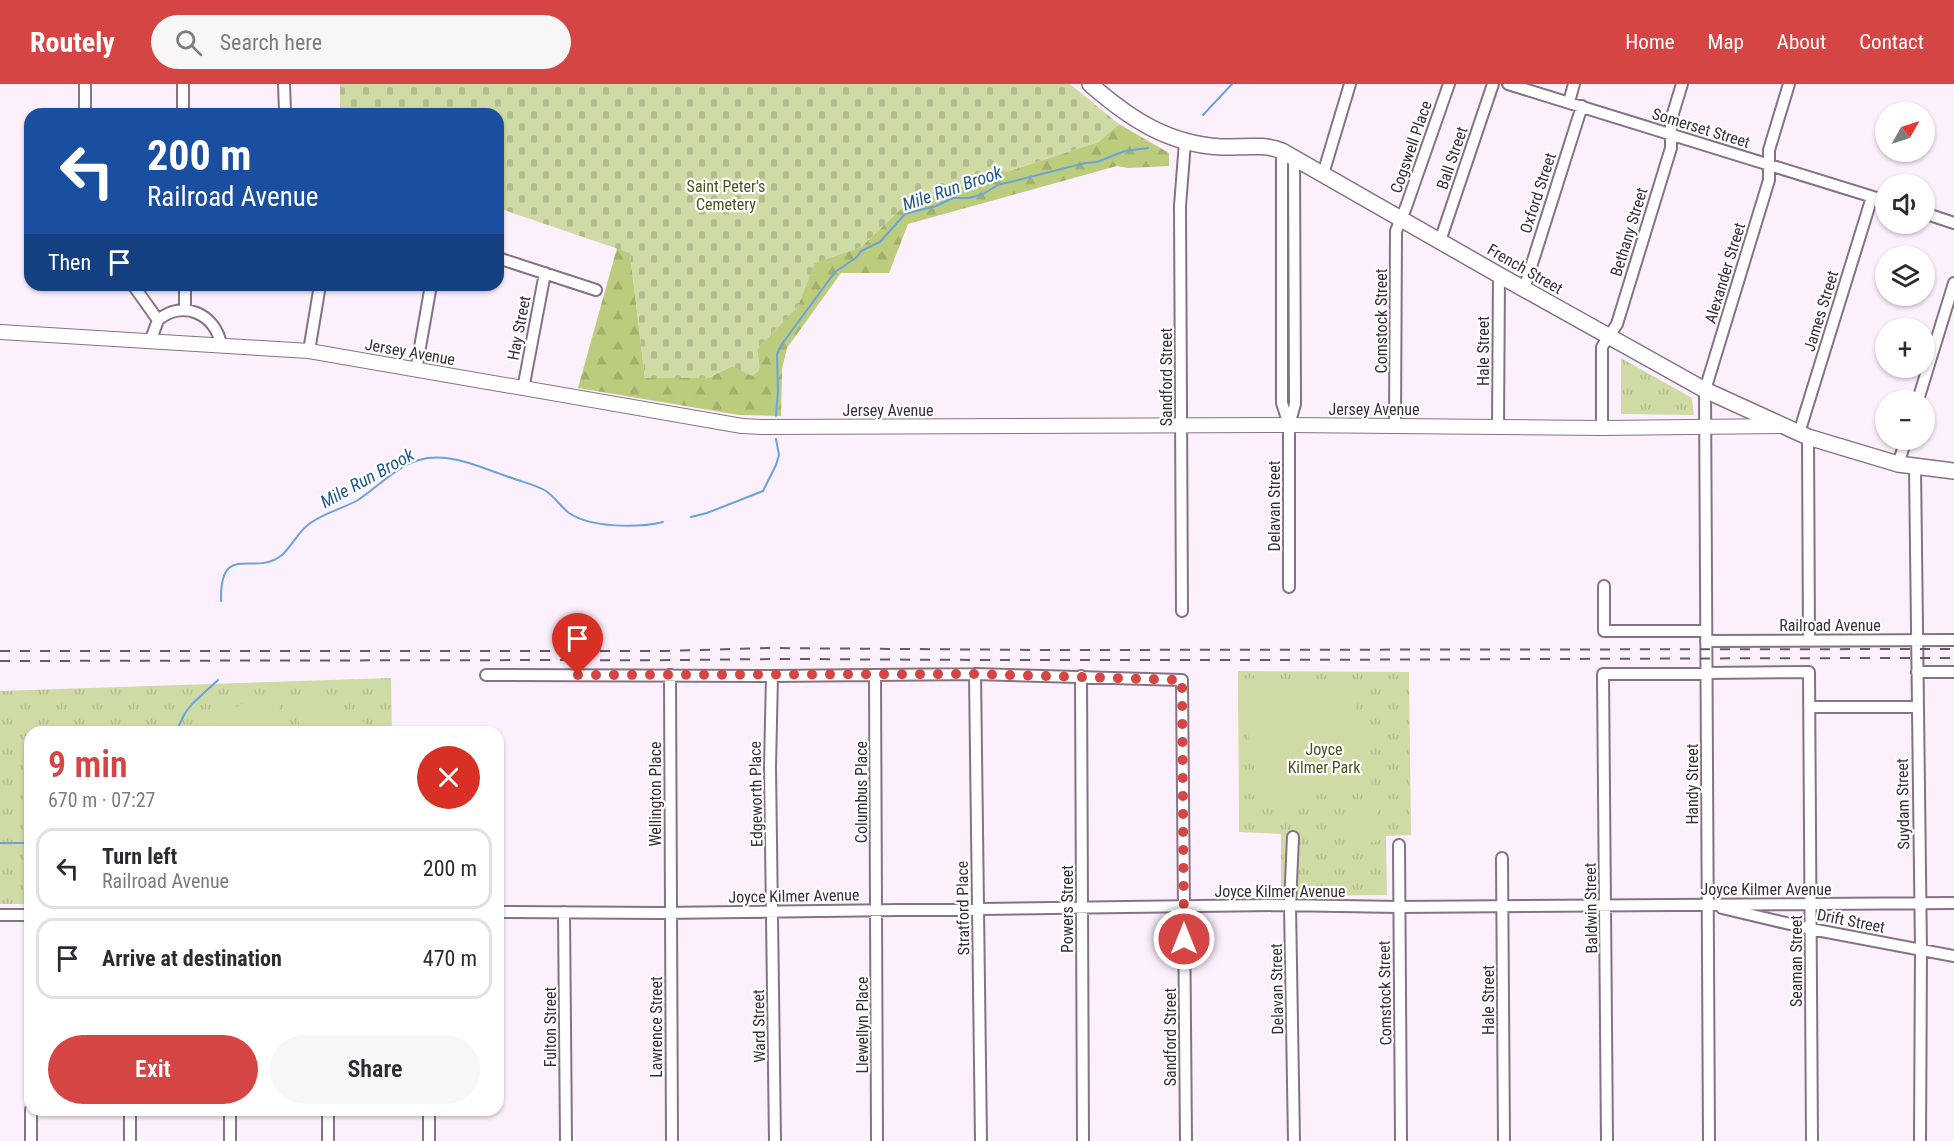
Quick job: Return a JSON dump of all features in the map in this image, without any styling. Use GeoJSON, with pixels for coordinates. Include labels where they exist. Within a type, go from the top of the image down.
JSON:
{"type":"FeatureCollection","features":[{"type":"Feature","properties":{"kind":"main road","name":"French Street"},"geometry":{"type":"LineString","coordinates":[[1090,84],[1125,113],[1143,124],[1185,142],[1229,148],[1272,147],[1288,154],[1498,275],[1705,390],[1803,435],[1898,464],[1954,471]]}},
{"type":"Feature","properties":{"kind":"street"},"geometry":{"type":"LineString","coordinates":[[85,84],[85,108]]}},
{"type":"Feature","properties":{"kind":"street"},"geometry":{"type":"LineString","coordinates":[[183,84],[183,108]]}},
{"type":"Feature","properties":{"kind":"street"},"geometry":{"type":"LineString","coordinates":[[1323,174],[1350,84]]}},
{"type":"Feature","properties":{"kind":"street","name":"Cogswell Place"},"geometry":{"type":"LineString","coordinates":[[1401,219],[1449,84]]}},
{"type":"Feature","properties":{"kind":"street","name":"Ball Street"},"geometry":{"type":"LineString","coordinates":[[1440,241],[1493,84]]}},
{"type":"Feature","properties":{"kind":"street","name":"Somerset Street"},"geometry":{"type":"LineString","coordinates":[[1508,84],[1875,198]]}},
{"type":"Feature","properties":{"kind":"street"},"geometry":{"type":"LineString","coordinates":[[1569,102],[1574,84]]}},
{"type":"Feature","properties":{"kind":"street","name":"Bethany Street"},"geometry":{"type":"LineString","coordinates":[[1608,336],[1617,324],[1671,148],[1671,120],[1682,84]]}},
{"type":"Feature","properties":{"kind":"street","name":"Alexander Street"},"geometry":{"type":"LineString","coordinates":[[1705,426],[1705,390],[1769,180],[1769,150],[1789,84]]}},
{"type":"Feature","properties":{"kind":"street"},"geometry":{"type":"LineString","coordinates":[[284,88],[285,108]]}},
{"type":"Feature","properties":{"kind":"street","name":"Oxford Street"},"geometry":{"type":"LineString","coordinates":[[1524,289],[1582,106]]}},
{"type":"Feature","properties":{"kind":"street","name":"Sandford Street"},"geometry":{"type":"LineString","coordinates":[[1182,611],[1180,206],[1185,142]]}},
{"type":"Feature","properties":{"kind":"street","name":"Delavan Street"},"geometry":{"type":"LineString","coordinates":[[1288,154],[1294,302],[1295,404],[1288,425]]}},
{"type":"Feature","properties":{"kind":"street","name":"Delavan Street"},"geometry":{"type":"LineString","coordinates":[[1288,154],[1282,302],[1282,403],[1288,425],[1289,587]]}},
{"type":"Feature","properties":{"kind":"street","name":"James Street"},"geometry":{"type":"LineString","coordinates":[[1803,435],[1872,197]]}},
{"type":"Feature","properties":{"kind":"street"},"geometry":{"type":"LineString","coordinates":[[1935,217],[1954,223]]}},
{"type":"Feature","properties":{"kind":"street","name":"Comstock Street"},"geometry":{"type":"LineString","coordinates":[[1395,426],[1396,231],[1401,219]]}},
{"type":"Feature","properties":{"kind":"street"},"geometry":{"type":"LineString","coordinates":[[504,260],[596,290]]}},
{"type":"Feature","properties":{"kind":"street","name":"Hay Street"},"geometry":{"type":"LineString","coordinates":[[523,389],[545,273]]}},
{"type":"Feature","properties":{"kind":"street","name":"Hale Street"},"geometry":{"type":"LineString","coordinates":[[1498,275],[1498,427]]}},
{"type":"Feature","properties":{"kind":"street"},"geometry":{"type":"LineString","coordinates":[[1921,390],[1954,283]]}},
{"type":"Feature","properties":{"kind":"street"},"geometry":{"type":"LineString","coordinates":[[137,291],[158,320]]}},
{"type":"Feature","properties":{"kind":"street"},"geometry":{"type":"LineString","coordinates":[[185,291],[185,310]]}},
{"type":"Feature","properties":{"kind":"street"},"geometry":{"type":"LineString","coordinates":[[309,351],[319,291]]}},
{"type":"Feature","properties":{"kind":"street"},"geometry":{"type":"LineString","coordinates":[[416,370],[430,291]]}},
{"type":"Feature","properties":{"kind":"street"},"geometry":{"type":"LineString","coordinates":[[1282,302],[1294,302]]}},
{"type":"Feature","properties":{"kind":"street"},"geometry":{"type":"LineString","coordinates":[[150,342],[158,320],[171,312],[185,310],[198,313],[208,319],[218,332],[221,345]]}},
{"type":"Feature","properties":{"kind":"street","name":"Jersey Avenue"},"geometry":{"type":"LineString","coordinates":[[0,332],[309,351],[742,426],[1288,425],[1602,428],[1783,426]]}},
{"type":"Feature","properties":{"kind":"street"},"geometry":{"type":"LineString","coordinates":[[1602,428],[1602,347],[1608,336]]}},
{"type":"Feature","properties":{"kind":"street","name":"Handy Street"},"geometry":{"type":"LineString","coordinates":[[1705,426],[1709,1141]]}},
{"type":"Feature","properties":{"kind":"street"},"geometry":{"type":"LineString","coordinates":[[1803,435],[1809,640]]}},
{"type":"Feature","properties":{"kind":"street"},"geometry":{"type":"LineString","coordinates":[[1898,464],[1903,450]]}},
{"type":"Feature","properties":{"kind":"street","name":"Suydam Street"},"geometry":{"type":"LineString","coordinates":[[1915,467],[1920,1141]]}},
{"type":"Feature","properties":{"kind":"street","name":"Railroad Avenue"},"geometry":{"type":"LineString","coordinates":[[1604,586],[1604,632],[1809,640],[1954,640]]}},
{"type":"Feature","properties":{"kind":"street","name":"Seaman Street"},"geometry":{"type":"LineString","coordinates":[[1706,672],[1809,672],[1812,1141]]}},
{"type":"Feature","properties":{"kind":"street","name":"Baldwin Street"},"geometry":{"type":"LineString","coordinates":[[1607,1141],[1603,674],[1706,672]]}},
{"type":"Feature","properties":{"kind":"street"},"geometry":{"type":"LineString","coordinates":[[1917,672],[1954,672]]}},
{"type":"Feature","properties":{"kind":"street"},"geometry":{"type":"LineString","coordinates":[[486,675],[975,674],[1081,676]]}},
{"type":"Feature","properties":{"kind":"street","name":"Stratford Place"},"geometry":{"type":"LineString","coordinates":[[975,674],[981,1141]]}},
{"type":"Feature","properties":{"kind":"street","name":"Wellington Place"},"geometry":{"type":"LineString","coordinates":[[670,675],[671,912]]}},
{"type":"Feature","properties":{"kind":"street","name":"Columbus Place"},"geometry":{"type":"LineString","coordinates":[[875,675],[876,910]]}},
{"type":"Feature","properties":{"kind":"street","name":"Edgeworth Place"},"geometry":{"type":"LineString","coordinates":[[772,676],[770,767],[773,911]]}},
{"type":"Feature","properties":{"kind":"street","name":"Sandford Street"},"geometry":{"type":"LineString","coordinates":[[1081,676],[1182,680],[1186,1141]]}},
{"type":"Feature","properties":{"kind":"street","name":"Powers Street"},"geometry":{"type":"LineString","coordinates":[[1081,676],[1083,1141]]}},
{"type":"Feature","properties":{"kind":"street"},"geometry":{"type":"LineString","coordinates":[[1809,707],[1916,707]]}},
{"type":"Feature","properties":{"kind":"street","name":"Delavan Street"},"geometry":{"type":"LineString","coordinates":[[1293,837],[1290,905],[1294,1141]]}},
{"type":"Feature","properties":{"kind":"street","name":"Comstock Street"},"geometry":{"type":"LineString","coordinates":[[1399,845],[1401,1141]]}},
{"type":"Feature","properties":{"kind":"street","name":"Hale Street"},"geometry":{"type":"LineString","coordinates":[[1502,858],[1504,1141]]}},
{"type":"Feature","properties":{"kind":"street","name":"Joyce Kilmer Avenue"},"geometry":{"type":"LineString","coordinates":[[504,912],[1290,905],[1399,907],[1954,903]]}},
{"type":"Feature","properties":{"kind":"street","name":"Drift Street"},"geometry":{"type":"LineString","coordinates":[[1707,904],[1811,929],[1954,956]]}},
{"type":"Feature","properties":{"kind":"street","name":"Llewellyn Place"},"geometry":{"type":"LineString","coordinates":[[876,910],[877,1141]]}},
{"type":"Feature","properties":{"kind":"street","name":"Ward Street"},"geometry":{"type":"LineString","coordinates":[[773,911],[776,1141]]}},
{"type":"Feature","properties":{"kind":"street","name":"Fulton Street"},"geometry":{"type":"LineString","coordinates":[[564,912],[566,1141]]}},
{"type":"Feature","properties":{"kind":"street","name":"Lawrence Street"},"geometry":{"type":"LineString","coordinates":[[671,912],[672,1141]]}},
{"type":"Feature","properties":{"kind":"street"},"geometry":{"type":"LineString","coordinates":[[0,915],[24,915]]}},
{"type":"Feature","properties":{"kind":"street"},"geometry":{"type":"LineString","coordinates":[[31,1116],[32,1141]]}},
{"type":"Feature","properties":{"kind":"street"},"geometry":{"type":"LineString","coordinates":[[130,1116],[130,1141]]}},
{"type":"Feature","properties":{"kind":"street"},"geometry":{"type":"LineString","coordinates":[[230,1116],[230,1141]]}},
{"type":"Feature","properties":{"kind":"street"},"geometry":{"type":"LineString","coordinates":[[328,1116],[328,1141]]}},
{"type":"Feature","properties":{"kind":"street"},"geometry":{"type":"LineString","coordinates":[[429,1116],[429,1141]]}},
{"type":"Feature","properties":{"kind":"green space","name":"Saint Peter's Cemetery"},"geometry":{"type":"Polygon","coordinates":[[[340,84],[1070,84],[1119,124],[1098,142],[905,205],[861,247],[815,263],[798,306],[757,349],[760,370],[752,376],[732,366],[708,378],[645,378],[630,253],[504,210],[504,108],[340,108],[340,84]]]}},
{"type":"Feature","properties":{"kind":"green space"},"geometry":{"type":"Polygon","coordinates":[[[1119,124],[1169,153],[1169,166],[1128,168],[1117,166],[908,224],[889,273],[841,273],[787,348],[782,369],[781,416],[739,415],[578,388],[617,248],[630,253],[645,378],[708,378],[732,366],[760,370],[757,349],[798,306],[814,263],[861,247],[905,205],[1098,142],[1119,124]]]}},
{"type":"Feature","properties":{"kind":"green space"},"geometry":{"type":"Polygon","coordinates":[[[1621,358],[1692,398],[1694,415],[1621,414],[1621,358]]]}},
{"type":"Feature","properties":{"kind":"green space","name":"Joyce Kilmer Park"},"geometry":{"type":"Polygon","coordinates":[[[1238,671],[1409,672],[1411,835],[1386,836],[1387,895],[1281,896],[1281,834],[1239,832],[1238,671]]]}},
{"type":"Feature","properties":{"kind":"green space"},"geometry":{"type":"Polygon","coordinates":[[[391,678],[392,726],[24,726],[24,904],[0,904],[0,691],[391,678]]]}},
{"type":"Feature","properties":{"kind":"green space"},"geometry":{"type":"Polygon","coordinates":[[[1239,678],[1340,680],[1352,701],[1363,731],[1370,763],[1371,787],[1317,791],[1307,798],[1285,802],[1279,799],[1274,803],[1266,801],[1260,794],[1262,787],[1257,783],[1239,678]]]}},
{"type":"Feature","properties":{"kind":"green space"},"geometry":{"type":"Polygon","coordinates":[[[299,698],[323,699],[364,722],[367,726],[299,726],[299,698]]]}},
{"type":"Feature","properties":{"kind":"green space"},"geometry":{"type":"Polygon","coordinates":[[[278,699],[280,726],[209,726],[241,704],[278,699]]]}},
{"type":"Feature","properties":{"kind":"green space"},"geometry":{"type":"Polygon","coordinates":[[[1377,803],[1378,842],[1353,843],[1351,804],[1377,803]]]}},
{"type":"Feature","properties":{"kind":"waterway","name":"Mile Run Brook"},"geometry":{"type":"LineString","coordinates":[[1203,115],[1232,84]]}},
{"type":"Feature","properties":{"kind":"waterway","name":"Mile Run Brook"},"geometry":{"type":"LineString","coordinates":[[776,416],[777,354],[782,344],[835,272],[857,257],[861,251],[880,242],[905,214],[936,206],[953,198],[969,198],[983,194],[998,185],[1097,162],[1125,151],[1148,148]]}},
{"type":"Feature","properties":{"kind":"waterway","name":"Mile Run Brook"},"geometry":{"type":"LineString","coordinates":[[691,517],[763,491],[779,455],[776,439]]}},
{"type":"Feature","properties":{"kind":"waterway","name":"Mile Run Brook"},"geometry":{"type":"LineString","coordinates":[[221,601],[222,582],[226,571],[232,566],[271,561],[282,555],[314,520],[358,500],[402,467],[430,458],[466,462],[538,487],[549,493],[569,513],[589,522],[628,526],[663,522]]}},
{"type":"Feature","properties":{"kind":"waterway","name":"Mile Run Brook"},"geometry":{"type":"LineString","coordinates":[[179,726],[193,703],[218,680]]}},
{"type":"Feature","properties":{"kind":"waterway","name":"Mile Run Brook"},"geometry":{"type":"LineString","coordinates":[[0,843],[24,843]]}},
{"type":"Feature","properties":{"kind":"railway"},"geometry":{"type":"LineString","coordinates":[[0,651],[665,651],[767,648],[1954,649]]}},
{"type":"Feature","properties":{"kind":"railway"},"geometry":{"type":"LineString","coordinates":[[0,661],[1954,658]]}},
{"type":"Feature","properties":{"kind":"route"},"geometry":{"type":"LineString","coordinates":[[578,675],[975,674],[1182,680],[1184,939]]}}]}
